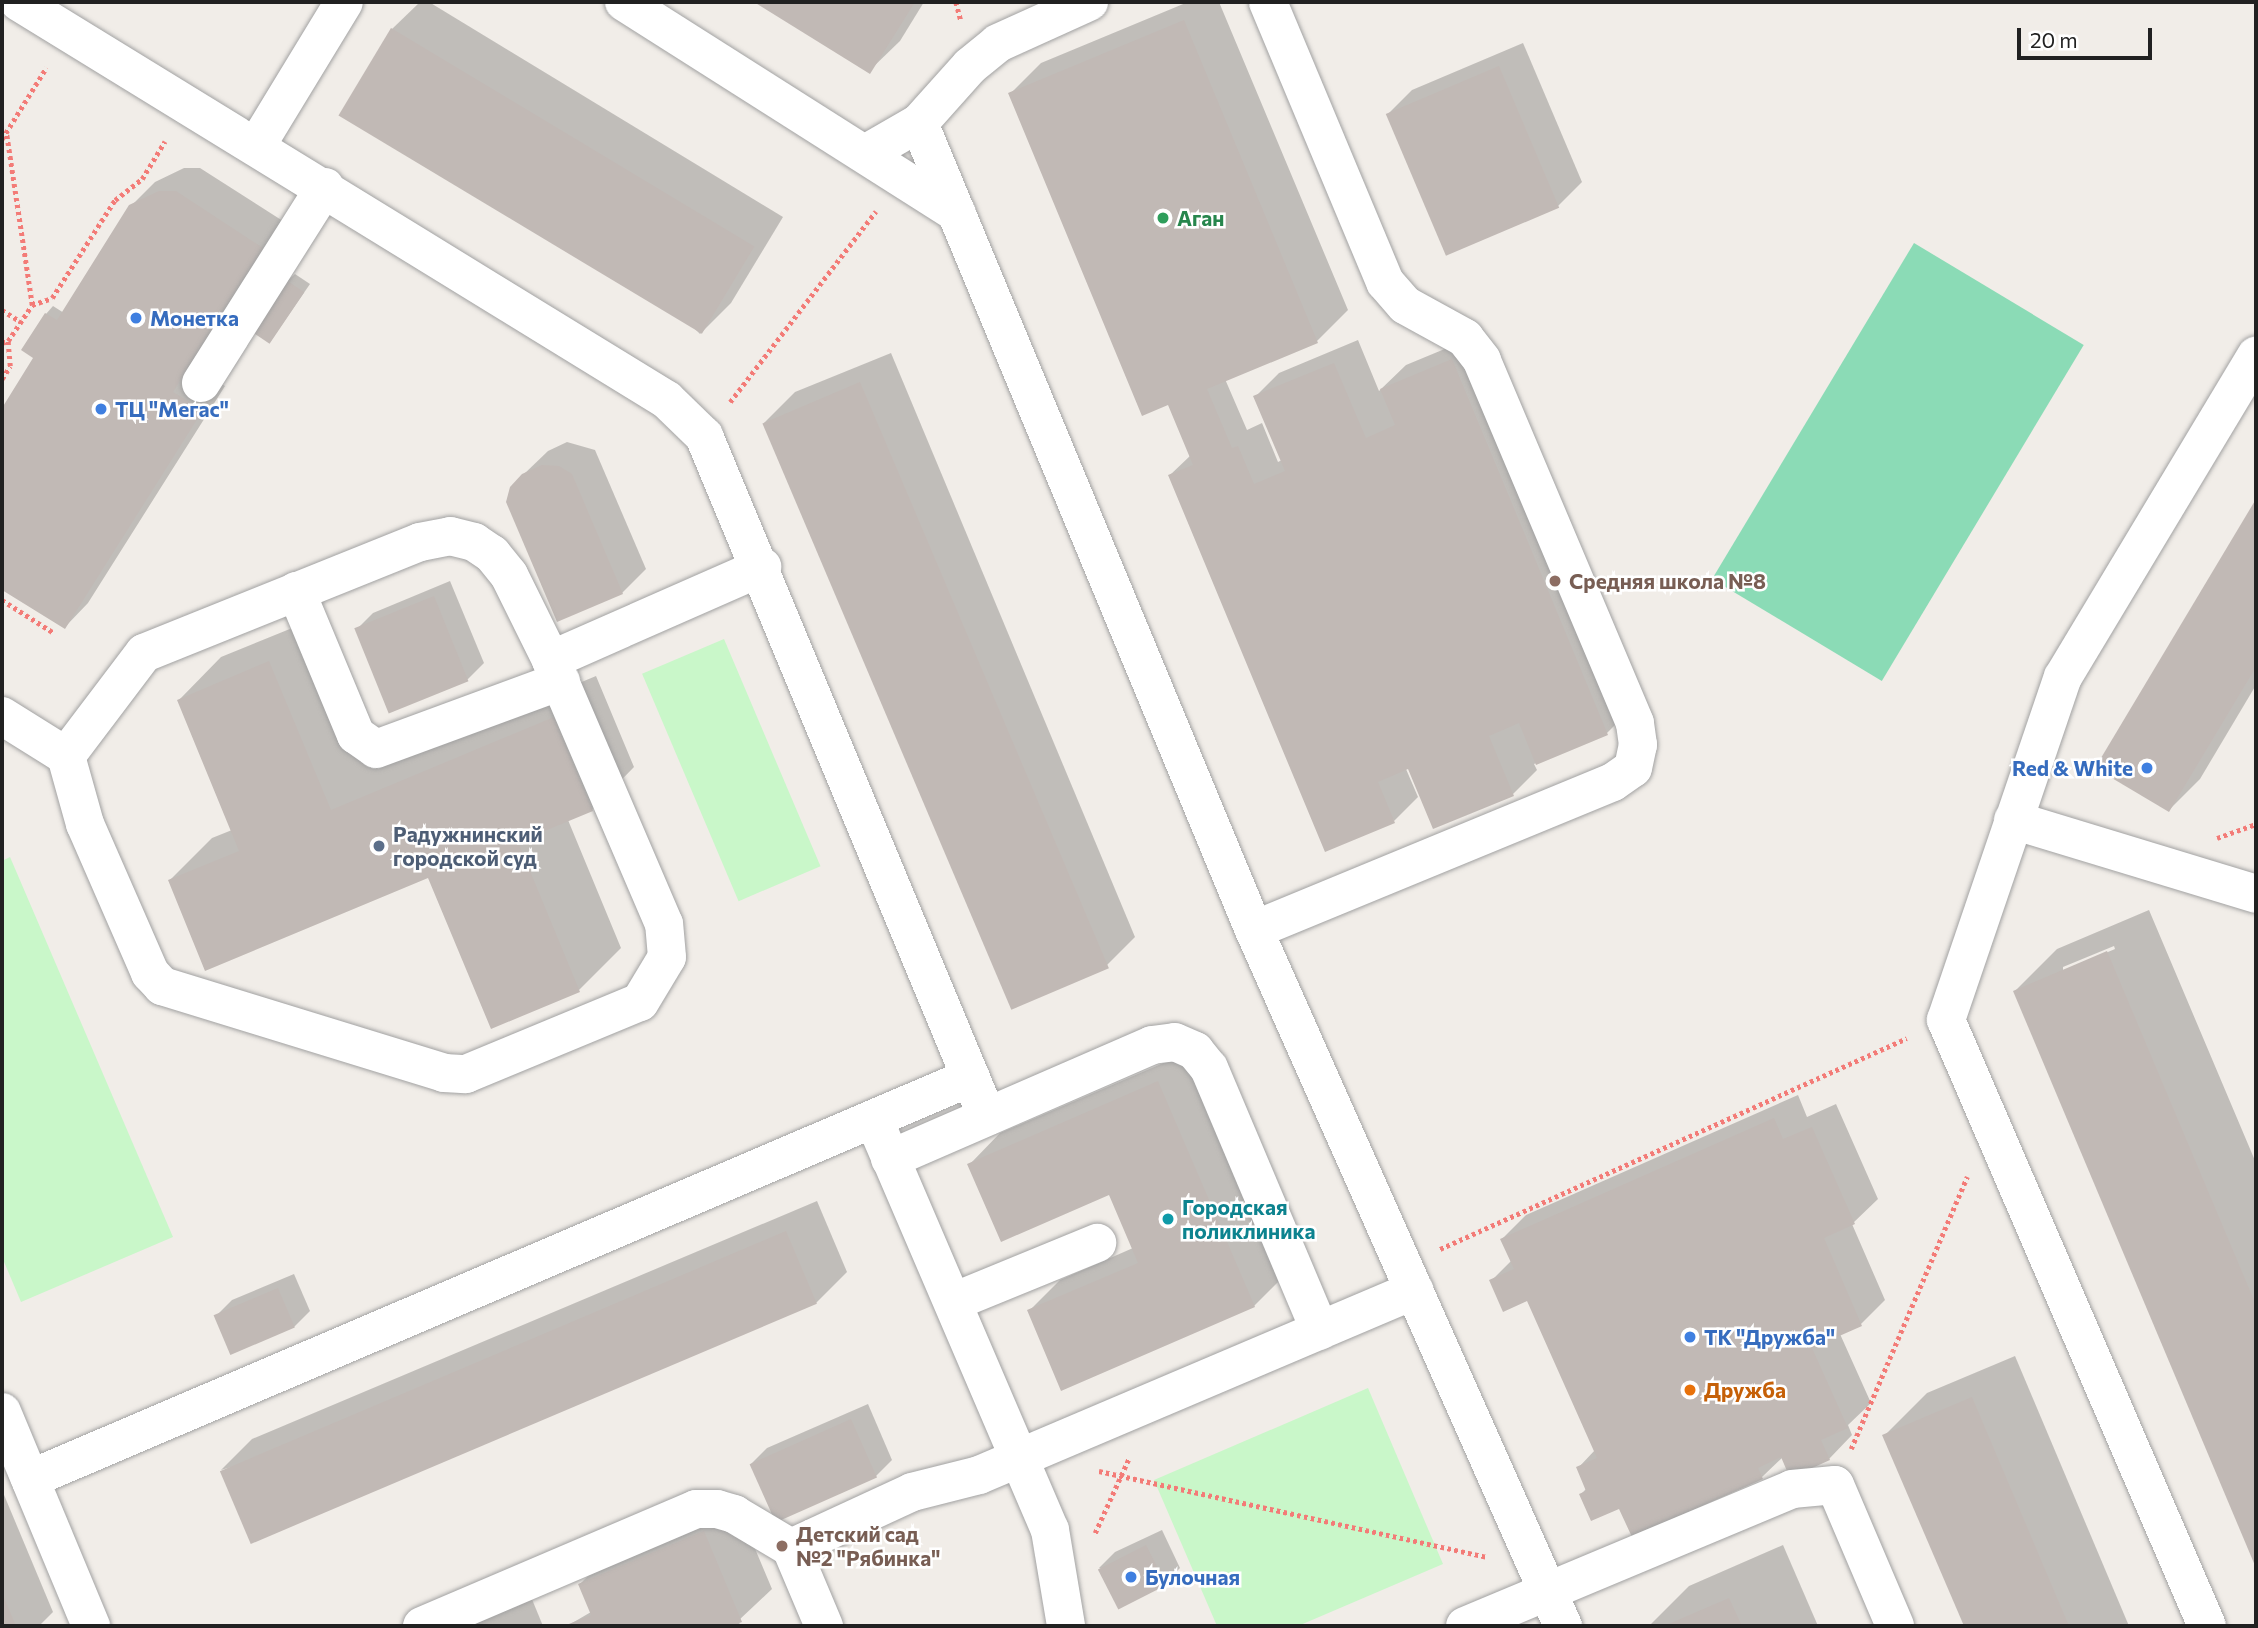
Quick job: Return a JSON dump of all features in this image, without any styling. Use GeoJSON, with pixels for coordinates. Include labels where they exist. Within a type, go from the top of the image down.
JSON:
{"type":"FeatureCollection","features":[{"type":"Feature","properties":{"kind":"lane"},"geometry":{"type":"LineString","coordinates":[[19,2],[257,145],[667,400],[704,436],[762,567],[987,1117]]}},
{"type":"Feature","properties":{"kind":"lane"},"geometry":{"type":"LineString","coordinates":[[257,145],[344,2]]}},
{"type":"Feature","properties":{"kind":"lane"},"geometry":{"type":"LineString","coordinates":[[624,2],[957,213]]}},
{"type":"Feature","properties":{"kind":"lane"},"geometry":{"type":"LineString","coordinates":[[864,154],[919,123],[970,66],[998,43],[1088,2]]}},
{"type":"Feature","properties":{"kind":"lane"},"geometry":{"type":"LineString","coordinates":[[1254,930],[1614,782],[1633,768],[1638,745],[1635,723],[1482,360],[1465,338],[1405,305],[1385,282],[1268,2]]}},
{"type":"Feature","properties":{"kind":"lane"},"geometry":{"type":"LineString","coordinates":[[919,123],[1254,930],[1563,1626]]}},
{"type":"Feature","properties":{"kind":"lane"},"geometry":{"type":"LineString","coordinates":[[201,383],[325,187]]}},
{"type":"Feature","properties":{"kind":"lane"},"geometry":{"type":"LineString","coordinates":[[2207,1626],[1946,1020],[2063,677],[2256,356]]}},
{"type":"Feature","properties":{"kind":"lane"},"geometry":{"type":"LineString","coordinates":[[2,716],[66,756],[85,824],[150,973],[162,986],[444,1073],[466,1074],[640,1002],[667,957],[664,924],[556,670],[509,575],[474,542],[450,536],[420,541],[144,653],[66,756]]}},
{"type":"Feature","properties":{"kind":"lane"},"geometry":{"type":"LineString","coordinates":[[296,591],[356,734],[376,749],[556,670],[762,567]]}},
{"type":"Feature","properties":{"kind":"lane"},"geometry":{"type":"LineString","coordinates":[[2013,820],[2256,894]]}},
{"type":"Feature","properties":{"kind":"lane"},"geometry":{"type":"LineString","coordinates":[[890,1159],[1153,1045],[1175,1042],[1195,1051],[1209,1068],[1320,1331]]}},
{"type":"Feature","properties":{"kind":"lane"},"geometry":{"type":"LineString","coordinates":[[30,1479],[971,1077]]}},
{"type":"Feature","properties":{"kind":"lane"},"geometry":{"type":"LineString","coordinates":[[874,1120],[1020,1458],[1056,1550],[1066,1626]]}},
{"type":"Feature","properties":{"kind":"lane"},"geometry":{"type":"LineString","coordinates":[[953,1302],[1097,1243]]}},
{"type":"Feature","properties":{"kind":"lane"},"geometry":{"type":"LineString","coordinates":[[791,1548],[912,1492],[979,1475],[1320,1331],[1409,1278]]}},
{"type":"Feature","properties":{"kind":"lane"},"geometry":{"type":"LineString","coordinates":[[2,1412],[91,1626]]}},
{"type":"Feature","properties":{"kind":"lane"},"geometry":{"type":"LineString","coordinates":[[1465,1626],[1543,1580],[1793,1489],[1835,1485],[1895,1626]]}},
{"type":"Feature","properties":{"kind":"lane"},"geometry":{"type":"LineString","coordinates":[[422,1626],[696,1510],[734,1514],[791,1548],[824,1626]]}},
{"type":"Feature","properties":{"kind":"path"},"geometry":{"type":"LineString","coordinates":[[2,139],[55,52],[62,27]]}},
{"type":"Feature","properties":{"kind":"path"},"geometry":{"type":"LineString","coordinates":[[2,379],[10,366],[5,342],[32,305],[52,298],[115,200],[142,179],[189,104]]}},
{"type":"Feature","properties":{"kind":"path"},"geometry":{"type":"LineString","coordinates":[[6,132],[32,305]]}},
{"type":"Feature","properties":{"kind":"path"},"geometry":{"type":"LineString","coordinates":[[704,436],[902,178]]}},
{"type":"Feature","properties":{"kind":"path"},"geometry":{"type":"LineString","coordinates":[[2,310],[21,322]]}},
{"type":"Feature","properties":{"kind":"path"},"geometry":{"type":"LineString","coordinates":[[2,600],[54,633]]}},
{"type":"Feature","properties":{"kind":"path"},"geometry":{"type":"LineString","coordinates":[[1409,1278],[1946,1020]]}},
{"type":"Feature","properties":{"kind":"path"},"geometry":{"type":"LineString","coordinates":[[1835,1485],[1991,1120]]}},
{"type":"Feature","properties":{"kind":"path"},"geometry":{"type":"LineString","coordinates":[[1092,1539],[1158,1399]]}},
{"type":"Feature","properties":{"kind":"path"},"geometry":{"type":"LineString","coordinates":[[1095,1469],[1543,1580]]}},
{"type":"Feature","properties":{"kind":"green space"},"geometry":{"type":"Polygon","coordinates":[[[1914,243],[2084,345],[1882,681],[1712,579],[1914,243]]]}},
{"type":"Feature","properties":{"kind":"green space"},"geometry":{"type":"Polygon","coordinates":[[[724,639],[821,866],[739,901],[642,674],[724,639]]]}},
{"type":"Feature","properties":{"kind":"green space"},"geometry":{"type":"Polygon","coordinates":[[[10,857],[173,1237],[21,1302],[2,1257],[2,861],[10,857]]]}},
{"type":"Feature","properties":{"kind":"green space"},"geometry":{"type":"Polygon","coordinates":[[[1368,1388],[1443,1564],[1298,1626],[1217,1626],[1154,1480],[1368,1388]]]}},
{"type":"Feature","properties":{"kind":"building"},"geometry":{"type":"Polygon","coordinates":[[[754,2],[915,2],[870,74],[754,2]]]}},
{"type":"Feature","properties":{"kind":"building"},"geometry":{"type":"Polygon","coordinates":[[[1184,20],[1318,343],[1207,389],[1232,448],[1238,446],[1254,484],[1285,471],[1253,396],[1334,363],[1366,438],[1395,425],[1380,389],[1452,359],[1608,735],[1536,765],[1519,723],[1489,736],[1514,796],[1433,829],[1408,769],[1378,782],[1395,823],[1325,852],[1168,475],[1193,465],[1168,405],[1142,416],[1008,93],[1184,20]]]}},
{"type":"Feature","properties":{"kind":"building"},"geometry":{"type":"Polygon","coordinates":[[[391,28],[754,246],[702,334],[338,115],[391,28]]]}},
{"type":"Feature","properties":{"kind":"building"},"geometry":{"type":"Polygon","coordinates":[[[1499,66],[1559,208],[1446,256],[1386,114],[1499,66]]]}},
{"type":"Feature","properties":{"kind":"building","name":"ТЦ \"Мегас\""},"geometry":{"type":"Polygon","coordinates":[[[159,191],[176,191],[263,248],[173,392],[203,410],[65,629],[2,590],[2,408],[33,358],[21,350],[45,313],[57,320],[129,205],[159,191]]]}},
{"type":"Feature","properties":{"kind":"building"},"geometry":{"type":"Polygon","coordinates":[[[286,280],[304,292],[270,344],[251,331],[286,280]]]}},
{"type":"Feature","properties":{"kind":"building"},"geometry":{"type":"Polygon","coordinates":[[[860,382],[1109,968],[1011,1010],[762,423],[860,382]]]}},
{"type":"Feature","properties":{"kind":"building"},"geometry":{"type":"Polygon","coordinates":[[[542,465],[559,466],[572,474],[623,594],[557,622],[506,502],[510,487],[522,474],[542,465]]]}},
{"type":"Feature","properties":{"kind":"building"},"geometry":{"type":"Polygon","coordinates":[[[2256,499],[2256,667],[2169,812],[2095,768],[2256,499]]]}},
{"type":"Feature","properties":{"kind":"building"},"geometry":{"type":"Polygon","coordinates":[[[434,596],[468,681],[389,714],[354,628],[434,596]]]}},
{"type":"Feature","properties":{"kind":"building","name":"Радужнинский городской суд"},"geometry":{"type":"Polygon","coordinates":[[[269,661],[331,810],[554,717],[593,811],[518,842],[580,992],[491,1029],[428,878],[205,971],[168,880],[239,851],[177,700],[269,661]]]}},
{"type":"Feature","properties":{"kind":"building"},"geometry":{"type":"Polygon","coordinates":[[[2107,951],[2256,1305],[2256,1568],[2013,991],[2107,951]]]}},
{"type":"Feature","properties":{"kind":"building","name":"Городская поликлиника"},"geometry":{"type":"Polygon","coordinates":[[[1158,1081],[1255,1307],[1061,1391],[1027,1310],[1138,1263],[1109,1195],[1001,1242],[967,1164],[1158,1081]]]}},
{"type":"Feature","properties":{"kind":"building","name":"ТК \"Дружба\""},"geometry":{"type":"Polygon","coordinates":[[[1774,1118],[1783,1139],[1812,1127],[1855,1224],[1824,1238],[1862,1326],[1812,1348],[1848,1428],[1821,1440],[1830,1460],[1790,1478],[1781,1457],[1758,1468],[1763,1479],[1632,1537],[1619,1509],[1591,1521],[1579,1494],[1586,1491],[1576,1467],[1597,1458],[1527,1301],[1503,1312],[1489,1280],[1514,1269],[1500,1239],[1774,1118]]]}},
{"type":"Feature","properties":{"kind":"building"},"geometry":{"type":"Polygon","coordinates":[[[786,1231],[817,1304],[251,1544],[220,1471],[786,1231]]]}},
{"type":"Feature","properties":{"kind":"building"},"geometry":{"type":"Polygon","coordinates":[[[278,1288],[295,1328],[230,1355],[214,1315],[278,1288]]]}},
{"type":"Feature","properties":{"kind":"building"},"geometry":{"type":"Polygon","coordinates":[[[1972,1397],[2069,1626],[1964,1626],[1882,1435],[1972,1397]]]}},
{"type":"Feature","properties":{"kind":"building"},"geometry":{"type":"Polygon","coordinates":[[[851,1419],[877,1477],[776,1523],[750,1464],[851,1419]]]}},
{"type":"Feature","properties":{"kind":"building"},"geometry":{"type":"Polygon","coordinates":[[[704,1531],[742,1622],[731,1626],[564,1626],[591,1615],[578,1584],[704,1531]]]}},
{"type":"Feature","properties":{"kind":"building","name":"Булочная"},"geometry":{"type":"Polygon","coordinates":[[[1146,1545],[1166,1585],[1118,1610],[1098,1570],[1146,1545]]]}},
{"type":"Feature","properties":{"kind":"building"},"geometry":{"type":"Polygon","coordinates":[[[2,1593],[16,1626],[2,1626],[2,1593]]]}},
{"type":"Feature","properties":{"kind":"building"},"geometry":{"type":"Polygon","coordinates":[[[1729,1598],[1742,1626],[1664,1626],[1729,1598]]]}},
{"type":"Feature","properties":{"kind":"place","name":"Аган"},"geometry":{"type":"Point","coordinates":[1163,218]}},
{"type":"Feature","properties":{"kind":"place","name":"Монетка"},"geometry":{"type":"Point","coordinates":[136,318]}},
{"type":"Feature","properties":{"kind":"place","name":"ТЦ \"Мегас\""},"geometry":{"type":"Point","coordinates":[101,409]}},
{"type":"Feature","properties":{"kind":"place","name":"Средняя школа №8"},"geometry":{"type":"Point","coordinates":[1555,581]}},
{"type":"Feature","properties":{"kind":"place","name":"Red & White"},"geometry":{"type":"Point","coordinates":[2147,768]}},
{"type":"Feature","properties":{"kind":"place","name":"Радужнинский городской суд"},"geometry":{"type":"Point","coordinates":[379,846]}},
{"type":"Feature","properties":{"kind":"place","name":"Городская поликлиника"},"geometry":{"type":"Point","coordinates":[1168,1219]}},
{"type":"Feature","properties":{"kind":"place","name":"ТК \"Дружба\""},"geometry":{"type":"Point","coordinates":[1690,1337]}},
{"type":"Feature","properties":{"kind":"place","name":"Дружба"},"geometry":{"type":"Point","coordinates":[1690,1390]}},
{"type":"Feature","properties":{"kind":"place","name":"Детский сад №2 \"Рябинка\""},"geometry":{"type":"Point","coordinates":[782,1546]}},
{"type":"Feature","properties":{"kind":"place","name":"Булочная"},"geometry":{"type":"Point","coordinates":[1131,1577]}}]}
